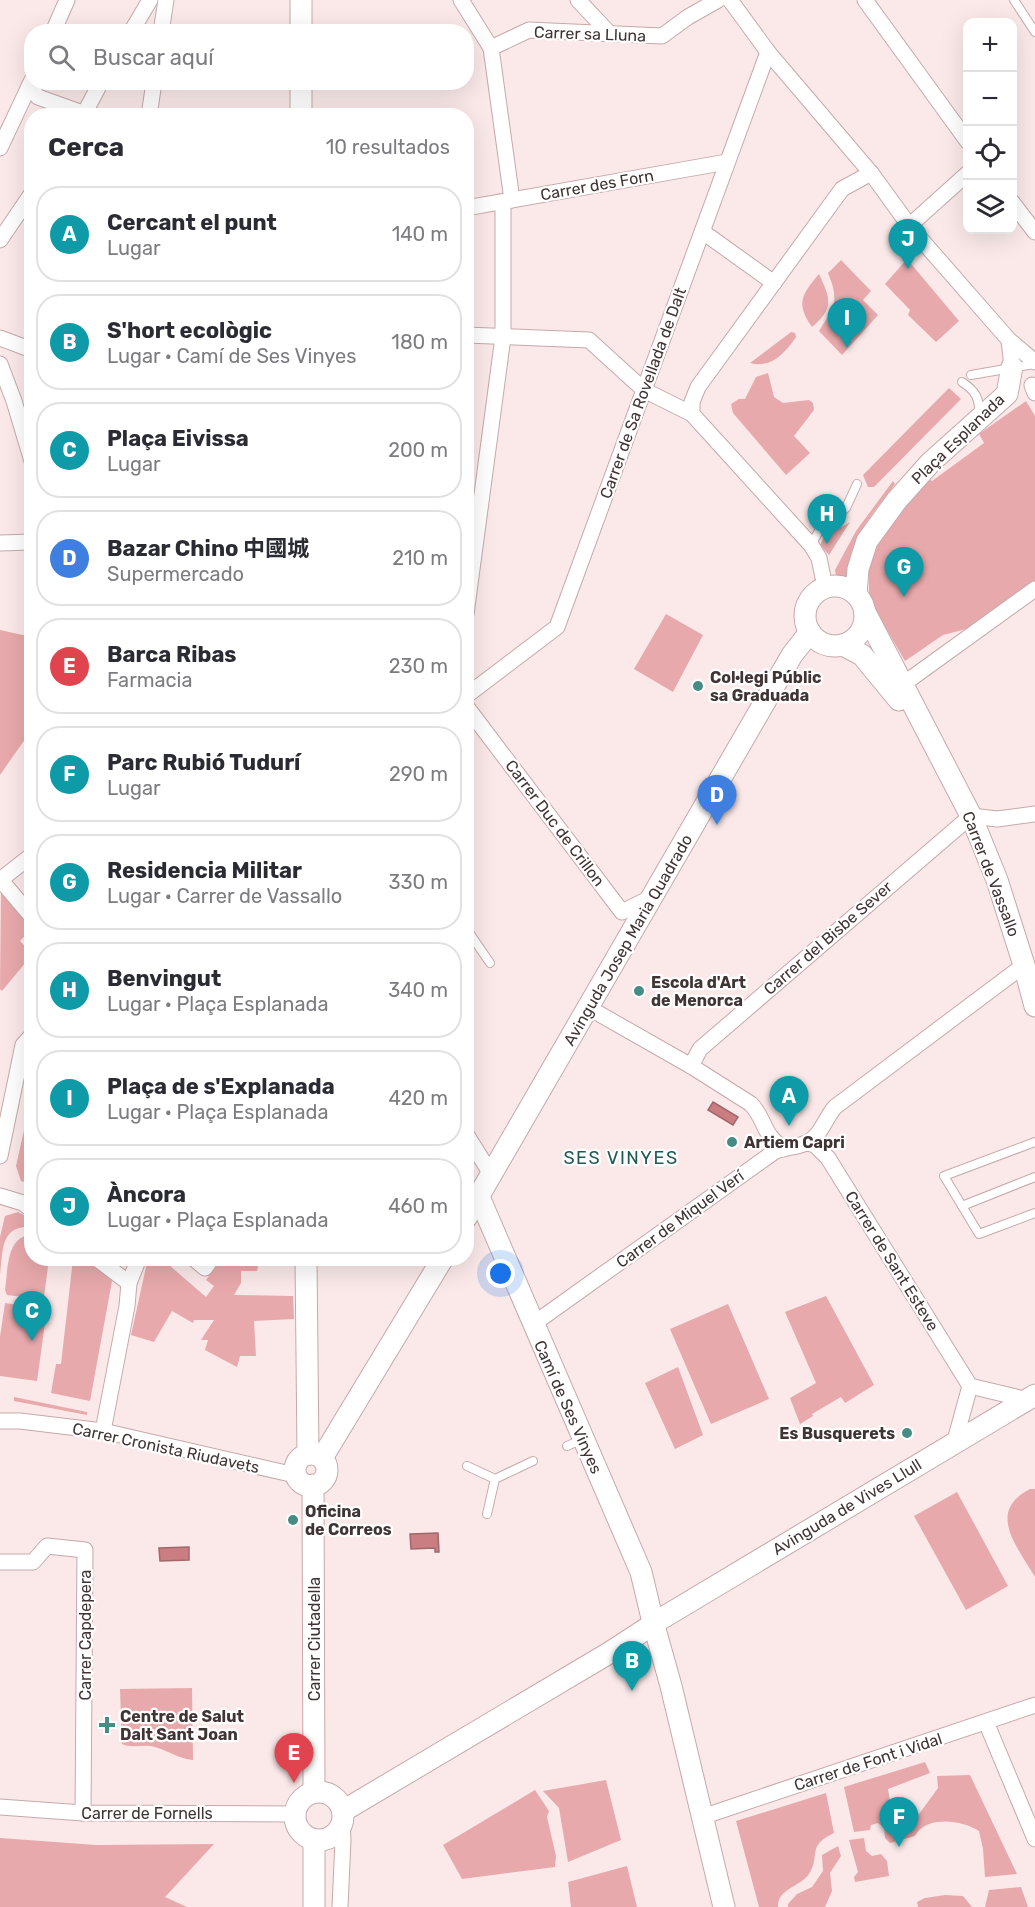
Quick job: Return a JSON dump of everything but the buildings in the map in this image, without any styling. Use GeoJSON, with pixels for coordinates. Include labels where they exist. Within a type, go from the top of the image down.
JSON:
{"type":"FeatureCollection","features":[{"type":"Feature","properties":{"kind":"street"},"geometry":{"type":"LineString","coordinates":[[56,24],[67,0]]}},
{"type":"Feature","properties":{"kind":"street"},"geometry":{"type":"LineString","coordinates":[[136,24],[150,0]]}},
{"type":"Feature","properties":{"kind":"street"},"geometry":{"type":"LineString","coordinates":[[162,24],[166,0]]}},
{"type":"Feature","properties":{"kind":"street"},"geometry":{"type":"LineString","coordinates":[[301,0],[301,24]]}},
{"type":"Feature","properties":{"kind":"street"},"geometry":{"type":"LineString","coordinates":[[461,0],[491,48],[508,201],[503,337],[474,554]]}},
{"type":"Feature","properties":{"kind":"street"},"geometry":{"type":"LineString","coordinates":[[578,0],[609,33]]}},
{"type":"Feature","properties":{"kind":"street","name":"Carrer sa Lluna"},"geometry":{"type":"LineString","coordinates":[[491,48],[529,30],[662,36],[688,17],[718,0]]}},
{"type":"Feature","properties":{"kind":"street"},"geometry":{"type":"LineString","coordinates":[[730,0],[768,52],[871,173],[909,226],[1009,340],[1035,363]]}},
{"type":"Feature","properties":{"kind":"street"},"geometry":{"type":"LineString","coordinates":[[865,0],[963,135]]}},
{"type":"Feature","properties":{"kind":"street","name":"Carrer de Sa Rovellada de Dalt"},"geometry":{"type":"LineString","coordinates":[[474,690],[557,627],[768,52]]}},
{"type":"Feature","properties":{"kind":"street"},"geometry":{"type":"LineString","coordinates":[[0,148],[27,90]]}},
{"type":"Feature","properties":{"kind":"street"},"geometry":{"type":"LineString","coordinates":[[34,90],[38,97],[67,108]]}},
{"type":"Feature","properties":{"kind":"street"},"geometry":{"type":"LineString","coordinates":[[89,108],[97,90]]}},
{"type":"Feature","properties":{"kind":"street"},"geometry":{"type":"LineString","coordinates":[[150,108],[153,90]]}},
{"type":"Feature","properties":{"kind":"street"},"geometry":{"type":"LineString","coordinates":[[301,90],[301,108]]}},
{"type":"Feature","properties":{"kind":"street","name":"Carrer des Forn"},"geometry":{"type":"LineString","coordinates":[[474,207],[727,162]]}},
{"type":"Feature","properties":{"kind":"street"},"geometry":{"type":"LineString","coordinates":[[692,414],[692,402],[698,387],[842,189],[871,173]]}},
{"type":"Feature","properties":{"kind":"street"},"geometry":{"type":"LineString","coordinates":[[909,226],[963,177]]}},
{"type":"Feature","properties":{"kind":"street"},"geometry":{"type":"LineString","coordinates":[[0,240],[24,205]]}},
{"type":"Feature","properties":{"kind":"street"},"geometry":{"type":"LineString","coordinates":[[1017,209],[1035,232]]}},
{"type":"Feature","properties":{"kind":"street"},"geometry":{"type":"LineString","coordinates":[[703,232],[774,283]]}},
{"type":"Feature","properties":{"kind":"street"},"geometry":{"type":"LineString","coordinates":[[474,335],[589,340],[644,390],[692,414],[811,545],[819,558],[825,587]]}},
{"type":"Feature","properties":{"kind":"street"},"geometry":{"type":"LineString","coordinates":[[0,338],[24,348]]}},
{"type":"Feature","properties":{"kind":"street","name":"Plaça Esplanada"},"geometry":{"type":"LineString","coordinates":[[860,603],[858,569],[867,541],[897,500],[931,462],[1007,394],[1012,367],[1009,340]]}},
{"type":"Feature","properties":{"kind":"street"},"geometry":{"type":"LineString","coordinates":[[0,364],[24,434]]}},
{"type":"Feature","properties":{"kind":"street"},"geometry":{"type":"LineString","coordinates":[[0,543],[24,542]]}},
{"type":"Feature","properties":{"kind":"street"},"geometry":{"type":"LineString","coordinates":[[842,586],[860,603],[864,622],[860,632],[853,640],[843,645],[824,644],[810,632],[806,622],[809,601],[825,587],[842,586]]}},
{"type":"Feature","properties":{"kind":"street"},"geometry":{"type":"LineString","coordinates":[[902,685],[1035,589]]}},
{"type":"Feature","properties":{"kind":"street","name":"Carrer de Vassallo"},"geometry":{"type":"LineString","coordinates":[[860,603],[971,816],[997,880],[1035,1006]]}},
{"type":"Feature","properties":{"kind":"street","name":"Avinguda Josep Maria Quadrado"},"geometry":{"type":"LineString","coordinates":[[474,1205],[792,655],[810,632]]}},
{"type":"Feature","properties":{"kind":"street","name":"Carrer de Vassallo"},"geometry":{"type":"LineString","coordinates":[[843,645],[862,655],[935,747]]}},
{"type":"Feature","properties":{"kind":"street","name":"Carrer Duc de Crillon"},"geometry":{"type":"LineString","coordinates":[[474,717],[622,912],[654,896]]}},
{"type":"Feature","properties":{"kind":"street"},"geometry":{"type":"LineString","coordinates":[[971,816],[997,819],[1033,815]]}},
{"type":"Feature","properties":{"kind":"street","name":"Carrer del Bisbe Sever"},"geometry":{"type":"LineString","coordinates":[[692,1066],[700,1049],[971,816]]}},
{"type":"Feature","properties":{"kind":"street"},"geometry":{"type":"LineString","coordinates":[[24,861],[0,880],[24,908]]}},
{"type":"Feature","properties":{"kind":"street"},"geometry":{"type":"LineString","coordinates":[[808,1143],[822,1128],[825,1119],[835,1107],[1024,965]]}},
{"type":"Feature","properties":{"kind":"street"},"geometry":{"type":"LineString","coordinates":[[589,1008],[692,1066],[751,1104],[759,1112],[768,1136],[783,1148]]}},
{"type":"Feature","properties":{"kind":"street"},"geometry":{"type":"LineString","coordinates":[[0,1156],[24,1044]]}},
{"type":"Feature","properties":{"kind":"street","name":"Carrer de Miquel Verí"},"geometry":{"type":"LineString","coordinates":[[532,1324],[774,1152],[808,1143]]}},
{"type":"Feature","properties":{"kind":"street","name":"Carrer de Sant Esteve"},"geometry":{"type":"LineString","coordinates":[[808,1143],[814,1145],[828,1158],[970,1386]]}},
{"type":"Feature","properties":{"kind":"street"},"geometry":{"type":"LineString","coordinates":[[474,1147],[491,1174]]}},
{"type":"Feature","properties":{"kind":"street"},"geometry":{"type":"LineString","coordinates":[[0,1196],[24,1204]]}},
{"type":"Feature","properties":{"kind":"street","name":"Camí de Ses Vinyes"},"geometry":{"type":"LineString","coordinates":[[479,1197],[532,1324],[575,1442],[641,1572],[724,1907]]}},
{"type":"Feature","properties":{"kind":"street"},"geometry":{"type":"LineString","coordinates":[[107,1266],[129,1283]]}},
{"type":"Feature","properties":{"kind":"street"},"geometry":{"type":"LineString","coordinates":[[103,1431],[127,1306],[129,1283],[136,1266]]}},
{"type":"Feature","properties":{"kind":"street"},"geometry":{"type":"LineString","coordinates":[[306,1266],[315,1456],[327,1467],[326,1477],[313,1485],[300,1480],[296,1472],[300,1459],[315,1456],[438,1266]]}},
{"type":"Feature","properties":{"kind":"street"},"geometry":{"type":"LineString","coordinates":[[954,1444],[970,1386],[1031,1397]]}},
{"type":"Feature","properties":{"kind":"street","name":"Avinguda de Vives Llull"},"geometry":{"type":"LineString","coordinates":[[342,1817],[372,1793],[609,1653],[654,1623],[1031,1397]]}},
{"type":"Feature","properties":{"kind":"street","name":"Carrer Cronista Riudavets"},"geometry":{"type":"LineString","coordinates":[[0,1421],[20,1421],[103,1431],[286,1473],[296,1472]]}},
{"type":"Feature","properties":{"kind":"street","name":"Carrer Ciutadella"},"geometry":{"type":"LineString","coordinates":[[313,1485],[314,1792]]}},
{"type":"Feature","properties":{"kind":"street","name":"Carrer Capdepera"},"geometry":{"type":"LineString","coordinates":[[0,1562],[33,1562],[47,1546],[85,1550],[83,1813]]}},
{"type":"Feature","properties":{"kind":"street","name":"Carrer de Font i Vidal"},"geometry":{"type":"LineString","coordinates":[[702,1817],[1035,1705]]}},
{"type":"Feature","properties":{"kind":"street"},"geometry":{"type":"LineString","coordinates":[[986,1722],[1035,1839]]}},
{"type":"Feature","properties":{"kind":"street"},"geometry":{"type":"LineString","coordinates":[[340,1907],[343,1840],[342,1817],[340,1805],[332,1796],[314,1792],[300,1800],[295,1814],[296,1824],[301,1832],[314,1840],[326,1840],[333,1836],[342,1817]]}},
{"type":"Feature","properties":{"kind":"street","name":"Carrer de Fornells"},"geometry":{"type":"LineString","coordinates":[[0,1807],[83,1813],[295,1814]]}},
{"type":"Feature","properties":{"kind":"street"},"geometry":{"type":"LineString","coordinates":[[314,1840],[314,1907]]}},
{"type":"Feature","properties":{"kind":"lane"},"geometry":{"type":"LineString","coordinates":[[1014,0],[1035,32]]}},
{"type":"Feature","properties":{"kind":"lane"},"geometry":{"type":"LineString","coordinates":[[971,375],[1035,363]]}},
{"type":"Feature","properties":{"kind":"lane"},"geometry":{"type":"LineString","coordinates":[[962,382],[975,390],[980,404],[978,419]]}},
{"type":"Feature","properties":{"kind":"lane"},"geometry":{"type":"LineString","coordinates":[[811,545],[819,531],[846,508],[857,484]]}},
{"type":"Feature","properties":{"kind":"lane"},"geometry":{"type":"LineString","coordinates":[[474,940],[490,963]]}},
{"type":"Feature","properties":{"kind":"lane"},"geometry":{"type":"LineString","coordinates":[[1035,1142],[944,1176],[978,1234],[1035,1213]]}},
{"type":"Feature","properties":{"kind":"lane"},"geometry":{"type":"LineString","coordinates":[[962,1206],[1035,1177]]}},
{"type":"Feature","properties":{"kind":"lane"},"geometry":{"type":"LineString","coordinates":[[495,1479],[533,1461]]}},
{"type":"Feature","properties":{"kind":"lane"},"geometry":{"type":"LineString","coordinates":[[467,1466],[495,1479]]}},
{"type":"Feature","properties":{"kind":"lane"},"geometry":{"type":"LineString","coordinates":[[487,1514],[495,1479]]}},
{"type":"Feature","properties":{"kind":"shaded area"},"geometry":{"type":"Polygon","coordinates":[[[907,259],[959,321],[936,342],[908,315],[910,310],[885,284],[907,259]]]}},
{"type":"Feature","properties":{"kind":"shaded area"},"geometry":{"type":"Polygon","coordinates":[[[841,260],[871,291],[863,300],[878,315],[842,355],[819,331],[834,304],[834,291],[828,273],[841,260]]]}},
{"type":"Feature","properties":{"kind":"shaded area"},"geometry":{"type":"Polygon","coordinates":[[[819,274],[828,296],[828,302],[824,314],[812,327],[802,306],[808,288],[819,274]]]}},
{"type":"Feature","properties":{"kind":"shaded area"},"geometry":{"type":"Polygon","coordinates":[[[791,332],[795,333],[796,337],[777,358],[764,364],[750,363],[791,332]]]}},
{"type":"Feature","properties":{"kind":"shaded area"},"geometry":{"type":"Polygon","coordinates":[[[768,373],[774,397],[783,403],[809,400],[813,403],[814,410],[794,436],[810,453],[786,475],[733,413],[731,404],[739,399],[745,399],[756,377],[768,373]]]}},
{"type":"Feature","properties":{"kind":"shaded area"},"geometry":{"type":"Polygon","coordinates":[[[949,388],[961,399],[874,487],[868,487],[863,475],[949,388]]]}},
{"type":"Feature","properties":{"kind":"shaded area"},"geometry":{"type":"Polygon","coordinates":[[[1026,401],[1035,416],[1035,586],[974,627],[943,635],[905,661],[869,599],[869,550],[929,479],[932,481],[984,443],[979,434],[1026,401]]]}},
{"type":"Feature","properties":{"kind":"shaded area"},"geometry":{"type":"Polygon","coordinates":[[[893,481],[895,484],[869,518],[856,541],[848,567],[847,583],[837,580],[835,570],[856,531],[893,481]]]}},
{"type":"Feature","properties":{"kind":"shaded area"},"geometry":{"type":"Polygon","coordinates":[[[850,522],[829,555],[820,545],[826,533],[835,531],[850,522]]]}},
{"type":"Feature","properties":{"kind":"shaded area"},"geometry":{"type":"Polygon","coordinates":[[[666,614],[703,635],[673,692],[634,669],[666,614]]]}},
{"type":"Feature","properties":{"kind":"shaded area"},"geometry":{"type":"Polygon","coordinates":[[[0,630],[24,635],[24,742],[0,775],[0,630]]]}},
{"type":"Feature","properties":{"kind":"shaded area"},"geometry":{"type":"Polygon","coordinates":[[[1,887],[24,915],[24,937],[20,941],[24,945],[24,964],[2,991],[0,989],[1,887]]]}},
{"type":"Feature","properties":{"kind":"shaded area"},"geometry":{"type":"Polygon","coordinates":[[[713,1102],[738,1117],[733,1125],[708,1110],[713,1102]]]}},
{"type":"Feature","properties":{"kind":"shaded area"},"geometry":{"type":"Polygon","coordinates":[[[24,1130],[24,1182],[21,1181],[16,1166],[24,1130]]]}},
{"type":"Feature","properties":{"kind":"shaded area"},"geometry":{"type":"Polygon","coordinates":[[[18,1212],[24,1215],[24,1228],[14,1230],[8,1235],[3,1249],[0,1275],[0,1237],[5,1216],[18,1212]]]}},
{"type":"Feature","properties":{"kind":"shaded area"},"geometry":{"type":"Polygon","coordinates":[[[23,1237],[24,1266],[48,1266],[44,1297],[40,1299],[7,1295],[5,1290],[10,1256],[17,1241],[23,1237]]]}},
{"type":"Feature","properties":{"kind":"shaded area"},"geometry":{"type":"Polygon","coordinates":[[[72,1266],[94,1266],[112,1281],[90,1401],[51,1393],[56,1364],[61,1364],[72,1266]]]}},
{"type":"Feature","properties":{"kind":"shaded area"},"geometry":{"type":"Polygon","coordinates":[[[146,1266],[170,1266],[206,1297],[214,1286],[206,1280],[216,1266],[258,1266],[257,1271],[241,1271],[241,1283],[234,1295],[293,1296],[294,1319],[254,1321],[256,1356],[240,1356],[237,1367],[205,1350],[208,1340],[201,1340],[214,1320],[194,1320],[193,1323],[172,1311],[154,1342],[131,1335],[146,1266]]]}},
{"type":"Feature","properties":{"kind":"shaded area"},"geometry":{"type":"Polygon","coordinates":[[[826,1296],[874,1385],[845,1403],[841,1397],[800,1424],[790,1398],[816,1383],[785,1312],[826,1296]]]}},
{"type":"Feature","properties":{"kind":"shaded area"},"geometry":{"type":"Polygon","coordinates":[[[5,1303],[47,1309],[37,1381],[0,1376],[0,1337],[5,1303]]]}},
{"type":"Feature","properties":{"kind":"shaded area"},"geometry":{"type":"Polygon","coordinates":[[[728,1304],[769,1399],[711,1424],[670,1329],[728,1304]]]}},
{"type":"Feature","properties":{"kind":"shaded area"},"geometry":{"type":"Polygon","coordinates":[[[678,1367],[703,1435],[675,1449],[645,1383],[678,1367]]]}},
{"type":"Feature","properties":{"kind":"shaded area"},"geometry":{"type":"Polygon","coordinates":[[[14,1397],[87,1412],[87,1415],[14,1401],[14,1397]]]}},
{"type":"Feature","properties":{"kind":"shaded area"},"geometry":{"type":"Polygon","coordinates":[[[1030,1489],[1035,1489],[1035,1577],[1014,1542],[1009,1530],[1008,1519],[1010,1508],[1017,1498],[1030,1489]]]}},
{"type":"Feature","properties":{"kind":"shaded area"},"geometry":{"type":"Polygon","coordinates":[[[957,1492],[1008,1586],[966,1610],[914,1516],[957,1492]]]}},
{"type":"Feature","properties":{"kind":"shaded area"},"geometry":{"type":"Polygon","coordinates":[[[438,1533],[439,1552],[435,1552],[435,1548],[411,1549],[410,1534],[438,1533]]]}},
{"type":"Feature","properties":{"kind":"shaded area"},"geometry":{"type":"Polygon","coordinates":[[[189,1547],[189,1560],[160,1561],[159,1548],[189,1547]]]}},
{"type":"Feature","properties":{"kind":"shaded area"},"geometry":{"type":"Polygon","coordinates":[[[192,1688],[193,1760],[151,1746],[122,1744],[120,1689],[192,1688]]]}},
{"type":"Feature","properties":{"kind":"shaded area"},"geometry":{"type":"Polygon","coordinates":[[[925,1762],[930,1773],[888,1789],[895,1833],[910,1833],[914,1821],[938,1788],[937,1776],[970,1775],[1017,1874],[985,1877],[979,1831],[963,1824],[936,1822],[920,1829],[915,1836],[890,1843],[885,1838],[884,1828],[878,1823],[871,1825],[870,1830],[854,1832],[844,1787],[925,1762]]]}},
{"type":"Feature","properties":{"kind":"shaded area"},"geometry":{"type":"Polygon","coordinates":[[[606,1780],[621,1840],[568,1862],[559,1808],[543,1791],[606,1780]]]}},
{"type":"Feature","properties":{"kind":"shaded area"},"geometry":{"type":"Polygon","coordinates":[[[535,1790],[549,1811],[547,1817],[556,1856],[555,1867],[462,1879],[443,1845],[535,1790]]]}},
{"type":"Feature","properties":{"kind":"shaded area"},"geometry":{"type":"Polygon","coordinates":[[[826,1793],[834,1833],[820,1842],[809,1874],[781,1896],[778,1907],[759,1907],[736,1821],[826,1793]]]}},
{"type":"Feature","properties":{"kind":"shaded area"},"geometry":{"type":"Polygon","coordinates":[[[0,1838],[96,1845],[214,1844],[165,1897],[187,1907],[0,1907],[0,1838]]]}},
{"type":"Feature","properties":{"kind":"shaded area"},"geometry":{"type":"Polygon","coordinates":[[[864,1838],[866,1851],[872,1856],[881,1854],[887,1861],[889,1876],[855,1882],[854,1877],[858,1872],[849,1840],[864,1838]]]}},
{"type":"Feature","properties":{"kind":"shaded area"},"geometry":{"type":"Polygon","coordinates":[[[838,1846],[841,1856],[830,1873],[832,1891],[825,1907],[788,1907],[797,1894],[812,1887],[823,1871],[822,1855],[838,1846]]]}},
{"type":"Feature","properties":{"kind":"shaded area"},"geometry":{"type":"Polygon","coordinates":[[[627,1866],[637,1907],[571,1907],[568,1882],[627,1866]]]}},
{"type":"Feature","properties":{"kind":"shaded area"},"geometry":{"type":"Polygon","coordinates":[[[1021,1887],[1028,1907],[985,1907],[989,1890],[1021,1887]]]}},
{"type":"Feature","properties":{"kind":"shaded area"},"geometry":{"type":"Polygon","coordinates":[[[945,1895],[963,1896],[972,1907],[918,1907],[917,1902],[925,1898],[945,1895]]]}},
{"type":"Feature","properties":{"kind":"place","name":"Àncora"},"geometry":{"type":"Point","coordinates":[908,269]}},
{"type":"Feature","properties":{"kind":"place","name":"Plaça de s'Explanada"},"geometry":{"type":"Point","coordinates":[847,348]}},
{"type":"Feature","properties":{"kind":"place","name":"Benvingut"},"geometry":{"type":"Point","coordinates":[827,544]}},
{"type":"Feature","properties":{"kind":"place","name":"Residencia Militar"},"geometry":{"type":"Point","coordinates":[904,597]}},
{"type":"Feature","properties":{"kind":"place","name":"Col·legi Públic sa Graduada"},"geometry":{"type":"Point","coordinates":[698,686]}},
{"type":"Feature","properties":{"kind":"place","name":"Bazar Chino 中國城"},"geometry":{"type":"Point","coordinates":[717,825]}},
{"type":"Feature","properties":{"kind":"place","name":"Escola d'Art de Menorca"},"geometry":{"type":"Point","coordinates":[639,991]}},
{"type":"Feature","properties":{"kind":"place","name":"Cercant el punt"},"geometry":{"type":"Point","coordinates":[789,1126]}},
{"type":"Feature","properties":{"kind":"place","name":"Artiem Capri"},"geometry":{"type":"Point","coordinates":[732,1142]}},
{"type":"Feature","properties":{"kind":"place","name":"Plaça Eivissa"},"geometry":{"type":"Point","coordinates":[32,1341]}},
{"type":"Feature","properties":{"kind":"place","name":"Es Busquerets"},"geometry":{"type":"Point","coordinates":[907,1433]}},
{"type":"Feature","properties":{"kind":"place","name":"Oficina de Correos"},"geometry":{"type":"Point","coordinates":[293,1520]}},
{"type":"Feature","properties":{"kind":"place","name":"S'hort ecològic"},"geometry":{"type":"Point","coordinates":[632,1691]}},
{"type":"Feature","properties":{"kind":"place","name":"Centre de Salut Dalt Sant Joan"},"geometry":{"type":"Point","coordinates":[107,1725]}},
{"type":"Feature","properties":{"kind":"place","name":"Barca Ribas"},"geometry":{"type":"Point","coordinates":[294,1783]}},
{"type":"Feature","properties":{"kind":"place","name":"Parc Rubió Tudurí"},"geometry":{"type":"Point","coordinates":[899,1847]}},
{"type":"Feature","properties":{"kind":"district","name":"SES VINYES"},"geometry":{"type":"Point","coordinates":[621,1158]}}]}
